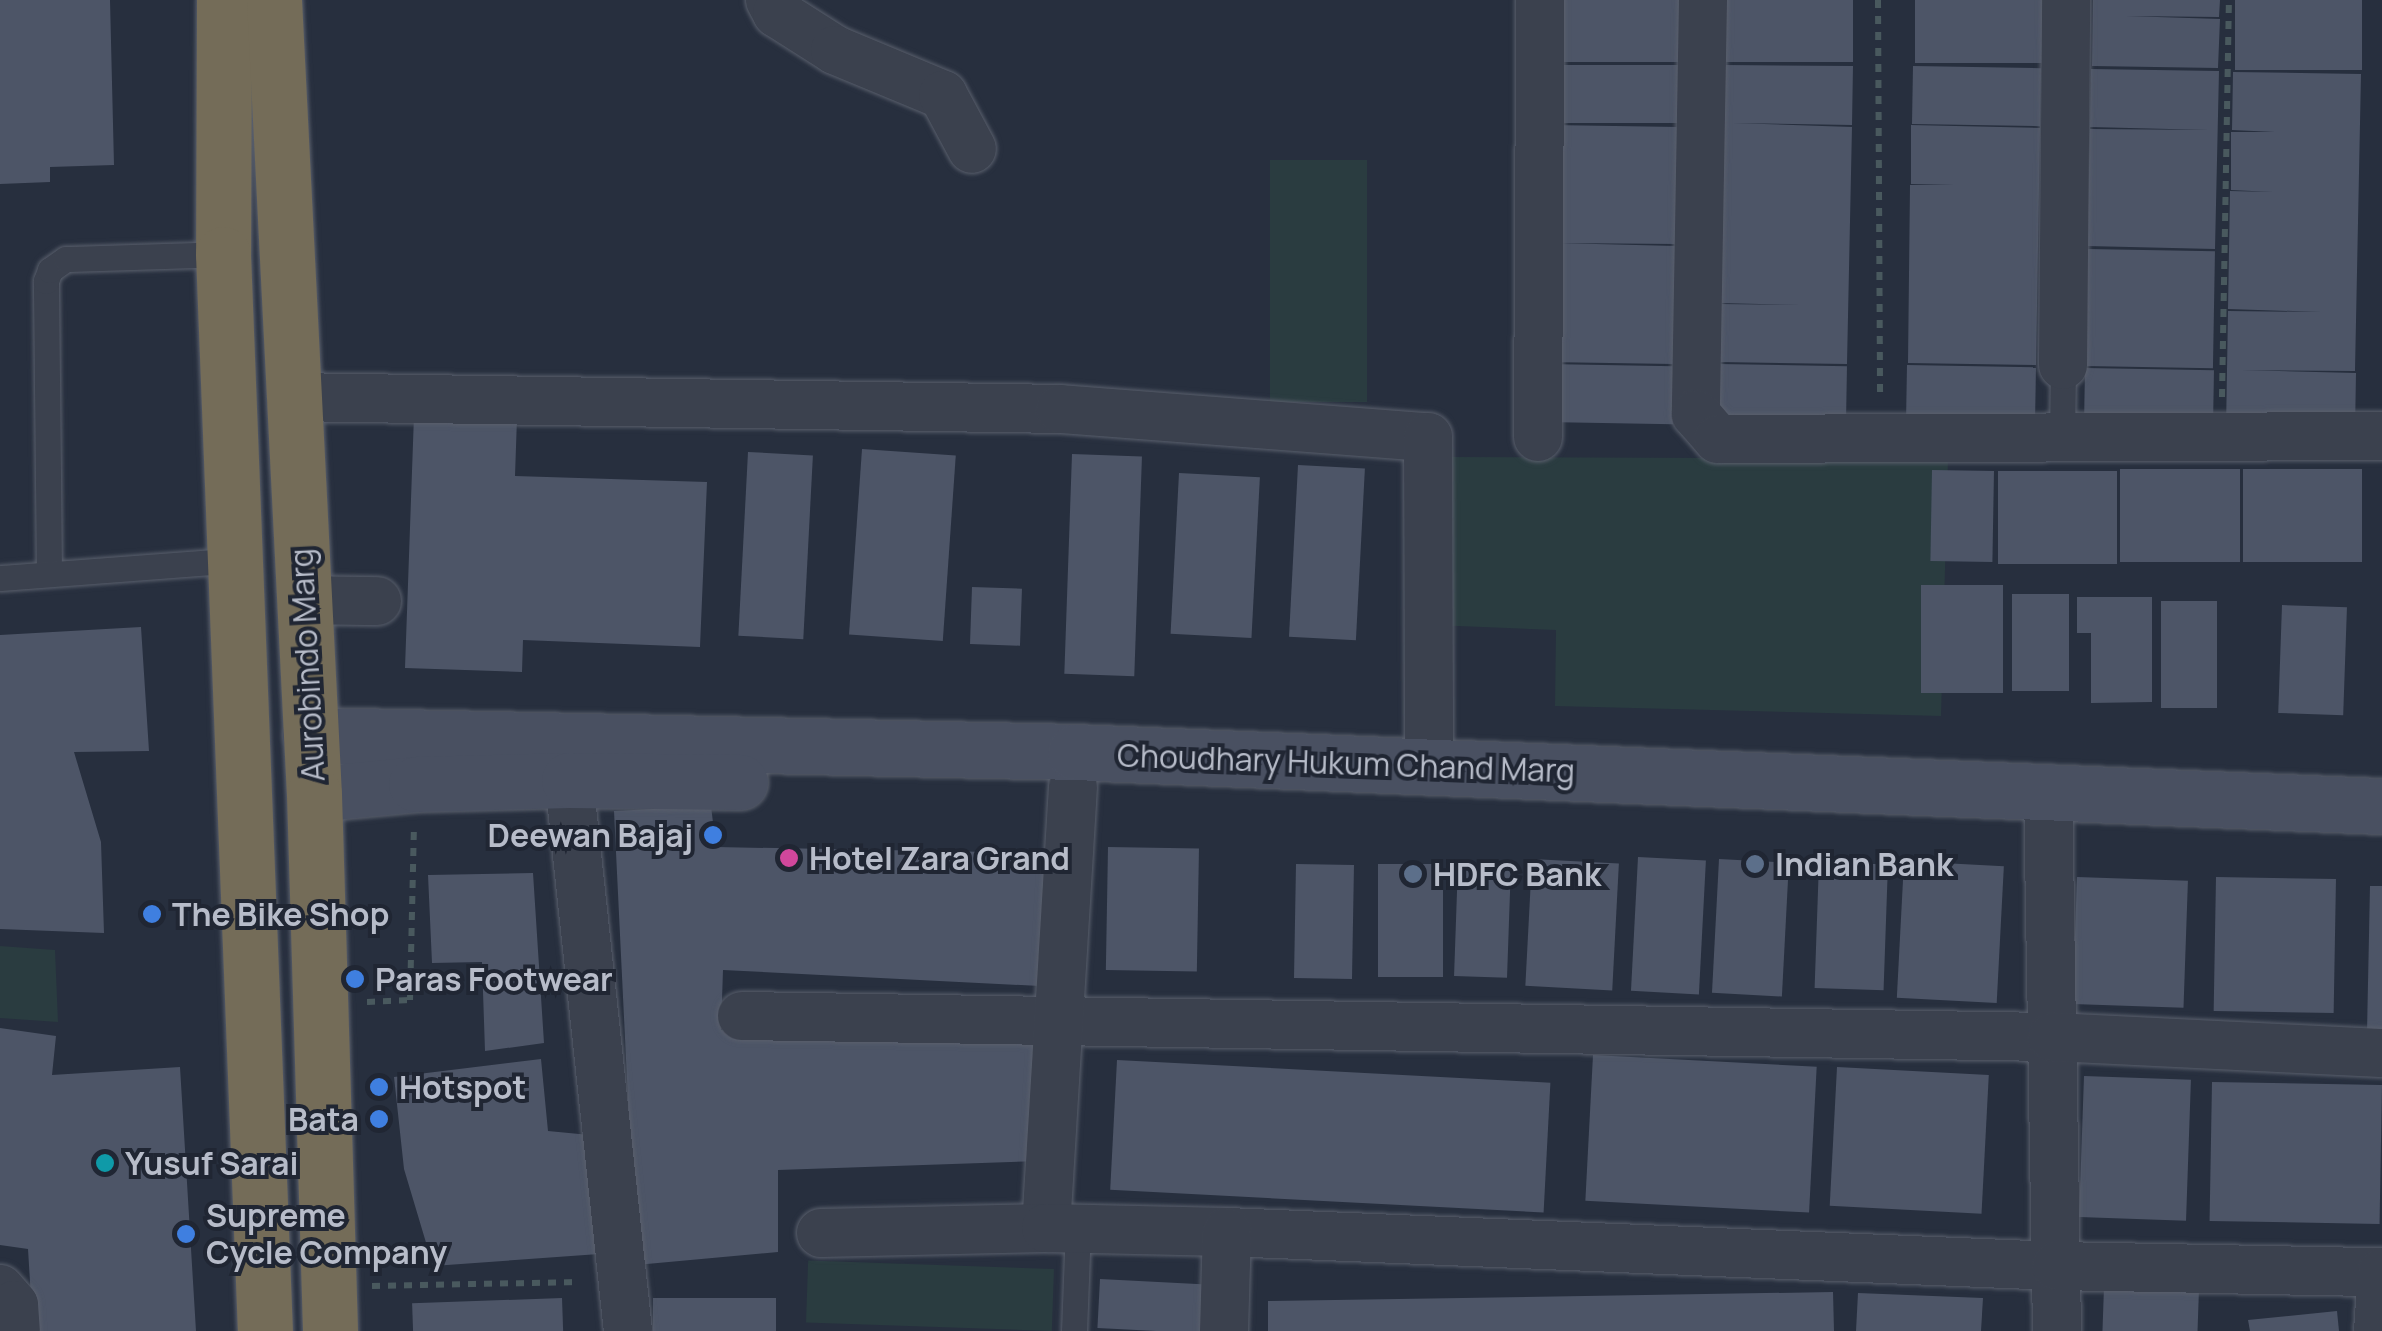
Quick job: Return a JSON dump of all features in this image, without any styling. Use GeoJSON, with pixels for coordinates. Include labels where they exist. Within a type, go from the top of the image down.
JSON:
{"type":"FeatureCollection","features":[{"type":"Feature","properties":{"kind":"highway","name":"Aurobindo Marg"},"geometry":{"type":"LineString","coordinates":[[224,0],[223,254],[238,560],[265,1331]]}},
{"type":"Feature","properties":{"kind":"highway","name":"Aurobindo Marg"},"geometry":{"type":"LineString","coordinates":[[274,0],[314,794],[328,1309]]}},
{"type":"Feature","properties":{"kind":"street"},"geometry":{"type":"LineString","coordinates":[[770,0],[777,13],[835,50],[943,95],[972,148]]}},
{"type":"Feature","properties":{"kind":"street"},"geometry":{"type":"LineString","coordinates":[[1538,437],[1540,0]]}},
{"type":"Feature","properties":{"kind":"street"},"geometry":{"type":"LineString","coordinates":[[1702,0],[1696,414],[1700,424],[1718,439],[2382,436]]}},
{"type":"Feature","properties":{"kind":"street"},"geometry":{"type":"LineString","coordinates":[[2063,365],[2066,0]]}},
{"type":"Feature","properties":{"kind":"street"},"geometry":{"type":"LineString","coordinates":[[292,397],[1060,409],[1428,437],[1430,766]]}},
{"type":"Feature","properties":{"kind":"street"},"geometry":{"type":"LineString","coordinates":[[302,600],[377,601]]}},
{"type":"Feature","properties":{"kind":"street","name":"Choudhary Hukum Chand Marg"},"geometry":{"type":"LineString","coordinates":[[310,735],[1075,752],[1838,785],[2382,842]]}},
{"type":"Feature","properties":{"kind":"street"},"geometry":{"type":"LineString","coordinates":[[569,780],[626,1282],[628,1331]]}},
{"type":"Feature","properties":{"kind":"street","name":"Choudhary Hukum Chand Marg"},"geometry":{"type":"LineString","coordinates":[[314,794],[416,784],[569,780],[1074,787],[1836,821],[2049,807],[2382,806]]}},
{"type":"Feature","properties":{"kind":"street"},"geometry":{"type":"LineString","coordinates":[[1062,1228],[1058,1024],[1074,787]]}},
{"type":"Feature","properties":{"kind":"street"},"geometry":{"type":"LineString","coordinates":[[2049,807],[2057,1331]]}},
{"type":"Feature","properties":{"kind":"street"},"geometry":{"type":"LineString","coordinates":[[742,1016],[2052,1037],[2382,1053]]}},
{"type":"Feature","properties":{"kind":"street"},"geometry":{"type":"LineString","coordinates":[[821,1232],[1062,1228],[1228,1232],[2056,1266],[2382,1272],[2378,1331]]}},
{"type":"Feature","properties":{"kind":"street"},"geometry":{"type":"LineString","coordinates":[[1224,1331],[1228,1232]]}},
{"type":"Feature","properties":{"kind":"street"},"geometry":{"type":"LineString","coordinates":[[0,1289],[14,1305],[16,1331]]}},
{"type":"Feature","properties":{"kind":"lane"},"geometry":{"type":"LineString","coordinates":[[49,574],[46,282],[50,270],[66,259],[223,254]]}},
{"type":"Feature","properties":{"kind":"lane"},"geometry":{"type":"LineString","coordinates":[[2062,438],[2063,365]]}},
{"type":"Feature","properties":{"kind":"lane"},"geometry":{"type":"LineString","coordinates":[[0,578],[238,560]]}},
{"type":"Feature","properties":{"kind":"lane"},"geometry":{"type":"LineString","coordinates":[[1062,1228],[1074,1331]]}},
{"type":"Feature","properties":{"kind":"path"},"geometry":{"type":"LineString","coordinates":[[1878,0],[1880,438]]}},
{"type":"Feature","properties":{"kind":"path"},"geometry":{"type":"LineString","coordinates":[[2221,438],[2229,0]]}},
{"type":"Feature","properties":{"kind":"path"},"geometry":{"type":"LineString","coordinates":[[318,1004],[410,1000],[416,784]]}},
{"type":"Feature","properties":{"kind":"path"},"geometry":{"type":"LineString","coordinates":[[328,1309],[626,1282]]}},
{"type":"Feature","properties":{"kind":"shaded area"},"geometry":{"type":"Polygon","coordinates":[[[1270,160],[1367,160],[1367,402],[1270,402],[1270,160]]]}},
{"type":"Feature","properties":{"kind":"shaded area"},"geometry":{"type":"Polygon","coordinates":[[[1446,457],[1948,459],[1941,716],[1555,706],[1556,630],[1433,625],[1446,457]]]}},
{"type":"Feature","properties":{"kind":"shaded area"},"geometry":{"type":"Polygon","coordinates":[[[0,946],[55,950],[58,1022],[0,1018],[0,946]]]}},
{"type":"Feature","properties":{"kind":"shaded area"},"geometry":{"type":"Polygon","coordinates":[[[808,1260],[1054,1269],[1052,1331],[806,1322],[808,1260]]]}},
{"type":"Feature","properties":{"kind":"building"},"geometry":{"type":"Polygon","coordinates":[[[0,0],[110,0],[114,165],[50,167],[50,182],[0,184],[0,0]]]}},
{"type":"Feature","properties":{"kind":"building"},"geometry":{"type":"Polygon","coordinates":[[[1554,0],[1680,0],[1680,62],[1554,62],[1554,0]]]}},
{"type":"Feature","properties":{"kind":"building"},"geometry":{"type":"Polygon","coordinates":[[[1726,0],[1853,0],[1853,62],[1726,62],[1726,0]]]}},
{"type":"Feature","properties":{"kind":"building"},"geometry":{"type":"Polygon","coordinates":[[[1915,0],[2042,0],[2042,63],[1915,63],[1915,0]]]}},
{"type":"Feature","properties":{"kind":"building"},"geometry":{"type":"Polygon","coordinates":[[[2093,0],[2220,0],[2219,17],[2126,16],[2220,19],[2218,68],[2092,66],[2093,0]]]}},
{"type":"Feature","properties":{"kind":"building"},"geometry":{"type":"Polygon","coordinates":[[[2235,0],[2362,0],[2362,70],[2235,70],[2235,0]]]}},
{"type":"Feature","properties":{"kind":"building"},"geometry":{"type":"Polygon","coordinates":[[[1552,65],[1679,65],[1679,123],[1552,123],[1552,65]]]}},
{"type":"Feature","properties":{"kind":"building"},"geometry":{"type":"Polygon","coordinates":[[[1725,65],[1853,66],[1852,125],[1732,123],[1852,127],[1847,364],[1719,362],[1720,304],[1802,305],[1719,303],[1725,65]]]}},
{"type":"Feature","properties":{"kind":"building"},"geometry":{"type":"Polygon","coordinates":[[[1913,66],[2041,68],[2040,126],[1912,124],[1913,66]]]}},
{"type":"Feature","properties":{"kind":"building"},"geometry":{"type":"Polygon","coordinates":[[[2091,69],[2219,71],[2215,249],[2087,246],[2090,129],[2209,130],[2090,127],[2091,69]]]}},
{"type":"Feature","properties":{"kind":"building"},"geometry":{"type":"Polygon","coordinates":[[[2233,72],[2361,74],[2355,371],[2241,370],[2356,373],[2355,431],[2226,429],[2228,311],[2322,312],[2228,309],[2230,191],[2273,192],[2231,190],[2231,132],[2275,132],[2232,130],[2233,72]]]}},
{"type":"Feature","properties":{"kind":"building"},"geometry":{"type":"Polygon","coordinates":[[[1550,125],[1679,127],[1676,244],[1556,243],[1676,246],[1674,364],[1546,362],[1550,125]]]}},
{"type":"Feature","properties":{"kind":"building"},"geometry":{"type":"Polygon","coordinates":[[[1911,125],[2040,128],[2036,365],[1908,363],[1910,185],[1954,184],[1911,184],[1911,125]]]}},
{"type":"Feature","properties":{"kind":"building"},"geometry":{"type":"Polygon","coordinates":[[[2087,249],[2215,251],[2213,368],[2085,366],[2087,249]]]}},
{"type":"Feature","properties":{"kind":"building"},"geometry":{"type":"Polygon","coordinates":[[[1546,364],[1674,366],[1673,424],[1545,422],[1546,364]]]}},
{"type":"Feature","properties":{"kind":"building"},"geometry":{"type":"Polygon","coordinates":[[[1719,364],[1847,366],[1846,424],[1718,422],[1719,364]]]}},
{"type":"Feature","properties":{"kind":"building"},"geometry":{"type":"Polygon","coordinates":[[[1907,365],[2036,367],[2035,425],[1906,423],[1907,365]]]}},
{"type":"Feature","properties":{"kind":"building"},"geometry":{"type":"Polygon","coordinates":[[[2085,368],[2214,370],[2213,429],[2084,427],[2085,368]]]}},
{"type":"Feature","properties":{"kind":"building"},"geometry":{"type":"Polygon","coordinates":[[[414,415],[517,418],[515,476],[707,482],[700,647],[523,640],[522,672],[405,668],[414,415]]]}},
{"type":"Feature","properties":{"kind":"building"},"geometry":{"type":"Polygon","coordinates":[[[862,449],[956,456],[943,641],[849,635],[862,449]]]}},
{"type":"Feature","properties":{"kind":"building"},"geometry":{"type":"Polygon","coordinates":[[[748,452],[813,455],[803,639],[738,636],[748,452]]]}},
{"type":"Feature","properties":{"kind":"building"},"geometry":{"type":"Polygon","coordinates":[[[1072,454],[1142,456],[1134,676],[1064,674],[1072,454]]]}},
{"type":"Feature","properties":{"kind":"building"},"geometry":{"type":"Polygon","coordinates":[[[1298,465],[1365,469],[1356,640],[1289,637],[1298,465]]]}},
{"type":"Feature","properties":{"kind":"building"},"geometry":{"type":"Polygon","coordinates":[[[2120,469],[2240,469],[2240,562],[2120,562],[2120,469]]]}},
{"type":"Feature","properties":{"kind":"building"},"geometry":{"type":"Polygon","coordinates":[[[2243,469],[2362,469],[2362,562],[2243,562],[2243,469]]]}},
{"type":"Feature","properties":{"kind":"building"},"geometry":{"type":"Polygon","coordinates":[[[1932,470],[1994,471],[1992,562],[1930,561],[1932,470]]]}},
{"type":"Feature","properties":{"kind":"building"},"geometry":{"type":"Polygon","coordinates":[[[1998,471],[2117,471],[2117,564],[1998,564],[1998,471]]]}},
{"type":"Feature","properties":{"kind":"building"},"geometry":{"type":"Polygon","coordinates":[[[1179,473],[1260,477],[1251,638],[1171,634],[1179,473]]]}},
{"type":"Feature","properties":{"kind":"building"},"geometry":{"type":"Polygon","coordinates":[[[1921,585],[2003,585],[2003,693],[1921,693],[1921,585]]]}},
{"type":"Feature","properties":{"kind":"building"},"geometry":{"type":"Polygon","coordinates":[[[972,587],[1022,589],[1020,646],[970,644],[972,587]]]}},
{"type":"Feature","properties":{"kind":"building"},"geometry":{"type":"Polygon","coordinates":[[[2012,594],[2069,594],[2069,691],[2012,691],[2012,594]]]}},
{"type":"Feature","properties":{"kind":"building"},"geometry":{"type":"Polygon","coordinates":[[[2077,597],[2152,597],[2152,702],[2091,703],[2091,633],[2077,633],[2077,597]]]}},
{"type":"Feature","properties":{"kind":"building"},"geometry":{"type":"Polygon","coordinates":[[[2161,601],[2217,601],[2217,708],[2161,708],[2161,601]]]}},
{"type":"Feature","properties":{"kind":"building"},"geometry":{"type":"Polygon","coordinates":[[[2282,605],[2347,607],[2343,715],[2278,713],[2282,605]]]}},
{"type":"Feature","properties":{"kind":"building"},"geometry":{"type":"Polygon","coordinates":[[[141,627],[149,751],[74,752],[101,842],[104,933],[0,929],[0,635],[141,627]]]}},
{"type":"Feature","properties":{"kind":"building"},"geometry":{"type":"Polygon","coordinates":[[[711,806],[716,847],[1044,853],[1040,986],[723,970],[721,1030],[1049,1045],[1041,1161],[778,1170],[778,1252],[636,1265],[614,811],[711,806]]]}},
{"type":"Feature","properties":{"kind":"building"},"geometry":{"type":"Polygon","coordinates":[[[1108,847],[1199,849],[1197,972],[1106,970],[1108,847]]]}},
{"type":"Feature","properties":{"kind":"building"},"geometry":{"type":"Polygon","coordinates":[[[1638,857],[1706,861],[1699,994],[1631,991],[1638,857]]]}},
{"type":"Feature","properties":{"kind":"building"},"geometry":{"type":"Polygon","coordinates":[[[1532,859],[1619,864],[1612,990],[1525,986],[1532,859]]]}},
{"type":"Feature","properties":{"kind":"building"},"geometry":{"type":"Polygon","coordinates":[[[1719,859],[1789,863],[1782,996],[1712,993],[1719,859]]]}},
{"type":"Feature","properties":{"kind":"building"},"geometry":{"type":"Polygon","coordinates":[[[1904,861],[2004,866],[1997,1003],[1897,998],[1904,861]]]}},
{"type":"Feature","properties":{"kind":"building"},"geometry":{"type":"Polygon","coordinates":[[[1819,862],[1888,864],[1884,990],[1815,988],[1819,862]]]}},
{"type":"Feature","properties":{"kind":"building"},"geometry":{"type":"Polygon","coordinates":[[[1458,863],[1511,865],[1507,978],[1454,976],[1458,863]]]}},
{"type":"Feature","properties":{"kind":"building"},"geometry":{"type":"Polygon","coordinates":[[[1296,864],[1354,865],[1352,979],[1294,978],[1296,864]]]}},
{"type":"Feature","properties":{"kind":"building"},"geometry":{"type":"Polygon","coordinates":[[[1378,864],[1443,864],[1443,977],[1378,977],[1378,864]]]}},
{"type":"Feature","properties":{"kind":"building"},"geometry":{"type":"Polygon","coordinates":[[[533,873],[544,1043],[485,1051],[482,962],[432,963],[428,875],[533,873]]]}},
{"type":"Feature","properties":{"kind":"building"},"geometry":{"type":"Polygon","coordinates":[[[2077,877],[2188,881],[2184,1008],[2073,1004],[2077,877]]]}},
{"type":"Feature","properties":{"kind":"building"},"geometry":{"type":"Polygon","coordinates":[[[2216,877],[2336,879],[2334,1013],[2214,1011],[2216,877]]]}},
{"type":"Feature","properties":{"kind":"building"},"geometry":{"type":"Polygon","coordinates":[[[2370,886],[2382,886],[2382,1033],[2367,1032],[2370,886]]]}},
{"type":"Feature","properties":{"kind":"building","name":"Yusuf Sarai"},"geometry":{"type":"Polygon","coordinates":[[[0,1028],[56,1036],[52,1075],[180,1067],[196,1331],[33,1331],[28,1249],[0,1245],[0,1028]]]}},
{"type":"Feature","properties":{"kind":"building"},"geometry":{"type":"Polygon","coordinates":[[[1593,1055],[1817,1067],[1809,1213],[1585,1201],[1593,1055]]]}},
{"type":"Feature","properties":{"kind":"building"},"geometry":{"type":"Polygon","coordinates":[[[541,1059],[548,1131],[600,1136],[613,1253],[433,1266],[404,1169],[394,1077],[541,1059]]]}},
{"type":"Feature","properties":{"kind":"building"},"geometry":{"type":"Polygon","coordinates":[[[1117,1060],[1550,1083],[1544,1213],[1110,1190],[1117,1060]]]}},
{"type":"Feature","properties":{"kind":"building"},"geometry":{"type":"Polygon","coordinates":[[[1837,1067],[1989,1075],[1982,1214],[1830,1206],[1837,1067]]]}},
{"type":"Feature","properties":{"kind":"building"},"geometry":{"type":"Polygon","coordinates":[[[2084,1076],[2191,1080],[2186,1221],[2079,1217],[2084,1076]]]}},
{"type":"Feature","properties":{"kind":"building"},"geometry":{"type":"Polygon","coordinates":[[[2212,1082],[2382,1085],[2380,1224],[2210,1221],[2212,1082]]]}},
{"type":"Feature","properties":{"kind":"building"},"geometry":{"type":"Polygon","coordinates":[[[1100,1279],[1207,1285],[1204,1331],[1097,1328],[1100,1279]]]}},
{"type":"Feature","properties":{"kind":"building"},"geometry":{"type":"Polygon","coordinates":[[[2104,1287],[2199,1290],[2198,1331],[2102,1331],[2104,1287]]]}},
{"type":"Feature","properties":{"kind":"building"},"geometry":{"type":"Polygon","coordinates":[[[1833,1292],[1834,1331],[1268,1331],[1268,1301],[1833,1292]]]}},
{"type":"Feature","properties":{"kind":"building"},"geometry":{"type":"Polygon","coordinates":[[[1858,1293],[1983,1298],[1981,1331],[1856,1331],[1858,1293]]]}},
{"type":"Feature","properties":{"kind":"building"},"geometry":{"type":"Polygon","coordinates":[[[562,1298],[563,1331],[413,1331],[412,1303],[562,1298]]]}},
{"type":"Feature","properties":{"kind":"building"},"geometry":{"type":"Polygon","coordinates":[[[653,1298],[776,1298],[776,1331],[653,1331],[653,1298]]]}},
{"type":"Feature","properties":{"kind":"building"},"geometry":{"type":"Polygon","coordinates":[[[2337,1311],[2339,1331],[2250,1331],[2248,1320],[2337,1311]]]}},
{"type":"Feature","properties":{"kind":"place","name":"Deewan Bajaj"},"geometry":{"type":"Point","coordinates":[713,835]}},
{"type":"Feature","properties":{"kind":"place","name":"Hotel Zara Grand"},"geometry":{"type":"Point","coordinates":[789,858]}},
{"type":"Feature","properties":{"kind":"place","name":"Indian Bank"},"geometry":{"type":"Point","coordinates":[1755,864]}},
{"type":"Feature","properties":{"kind":"place","name":"HDFC Bank"},"geometry":{"type":"Point","coordinates":[1413,874]}},
{"type":"Feature","properties":{"kind":"place","name":"The Bike Shop"},"geometry":{"type":"Point","coordinates":[152,914]}},
{"type":"Feature","properties":{"kind":"place","name":"Paras Footwear"},"geometry":{"type":"Point","coordinates":[355,979]}},
{"type":"Feature","properties":{"kind":"place","name":"Hotspot"},"geometry":{"type":"Point","coordinates":[379,1087]}},
{"type":"Feature","properties":{"kind":"place","name":"Bata"},"geometry":{"type":"Point","coordinates":[379,1119]}},
{"type":"Feature","properties":{"kind":"place","name":"Yusuf Sarai"},"geometry":{"type":"Point","coordinates":[105,1163]}},
{"type":"Feature","properties":{"kind":"place","name":"Supreme Cycle Company"},"geometry":{"type":"Point","coordinates":[186,1234]}}]}
